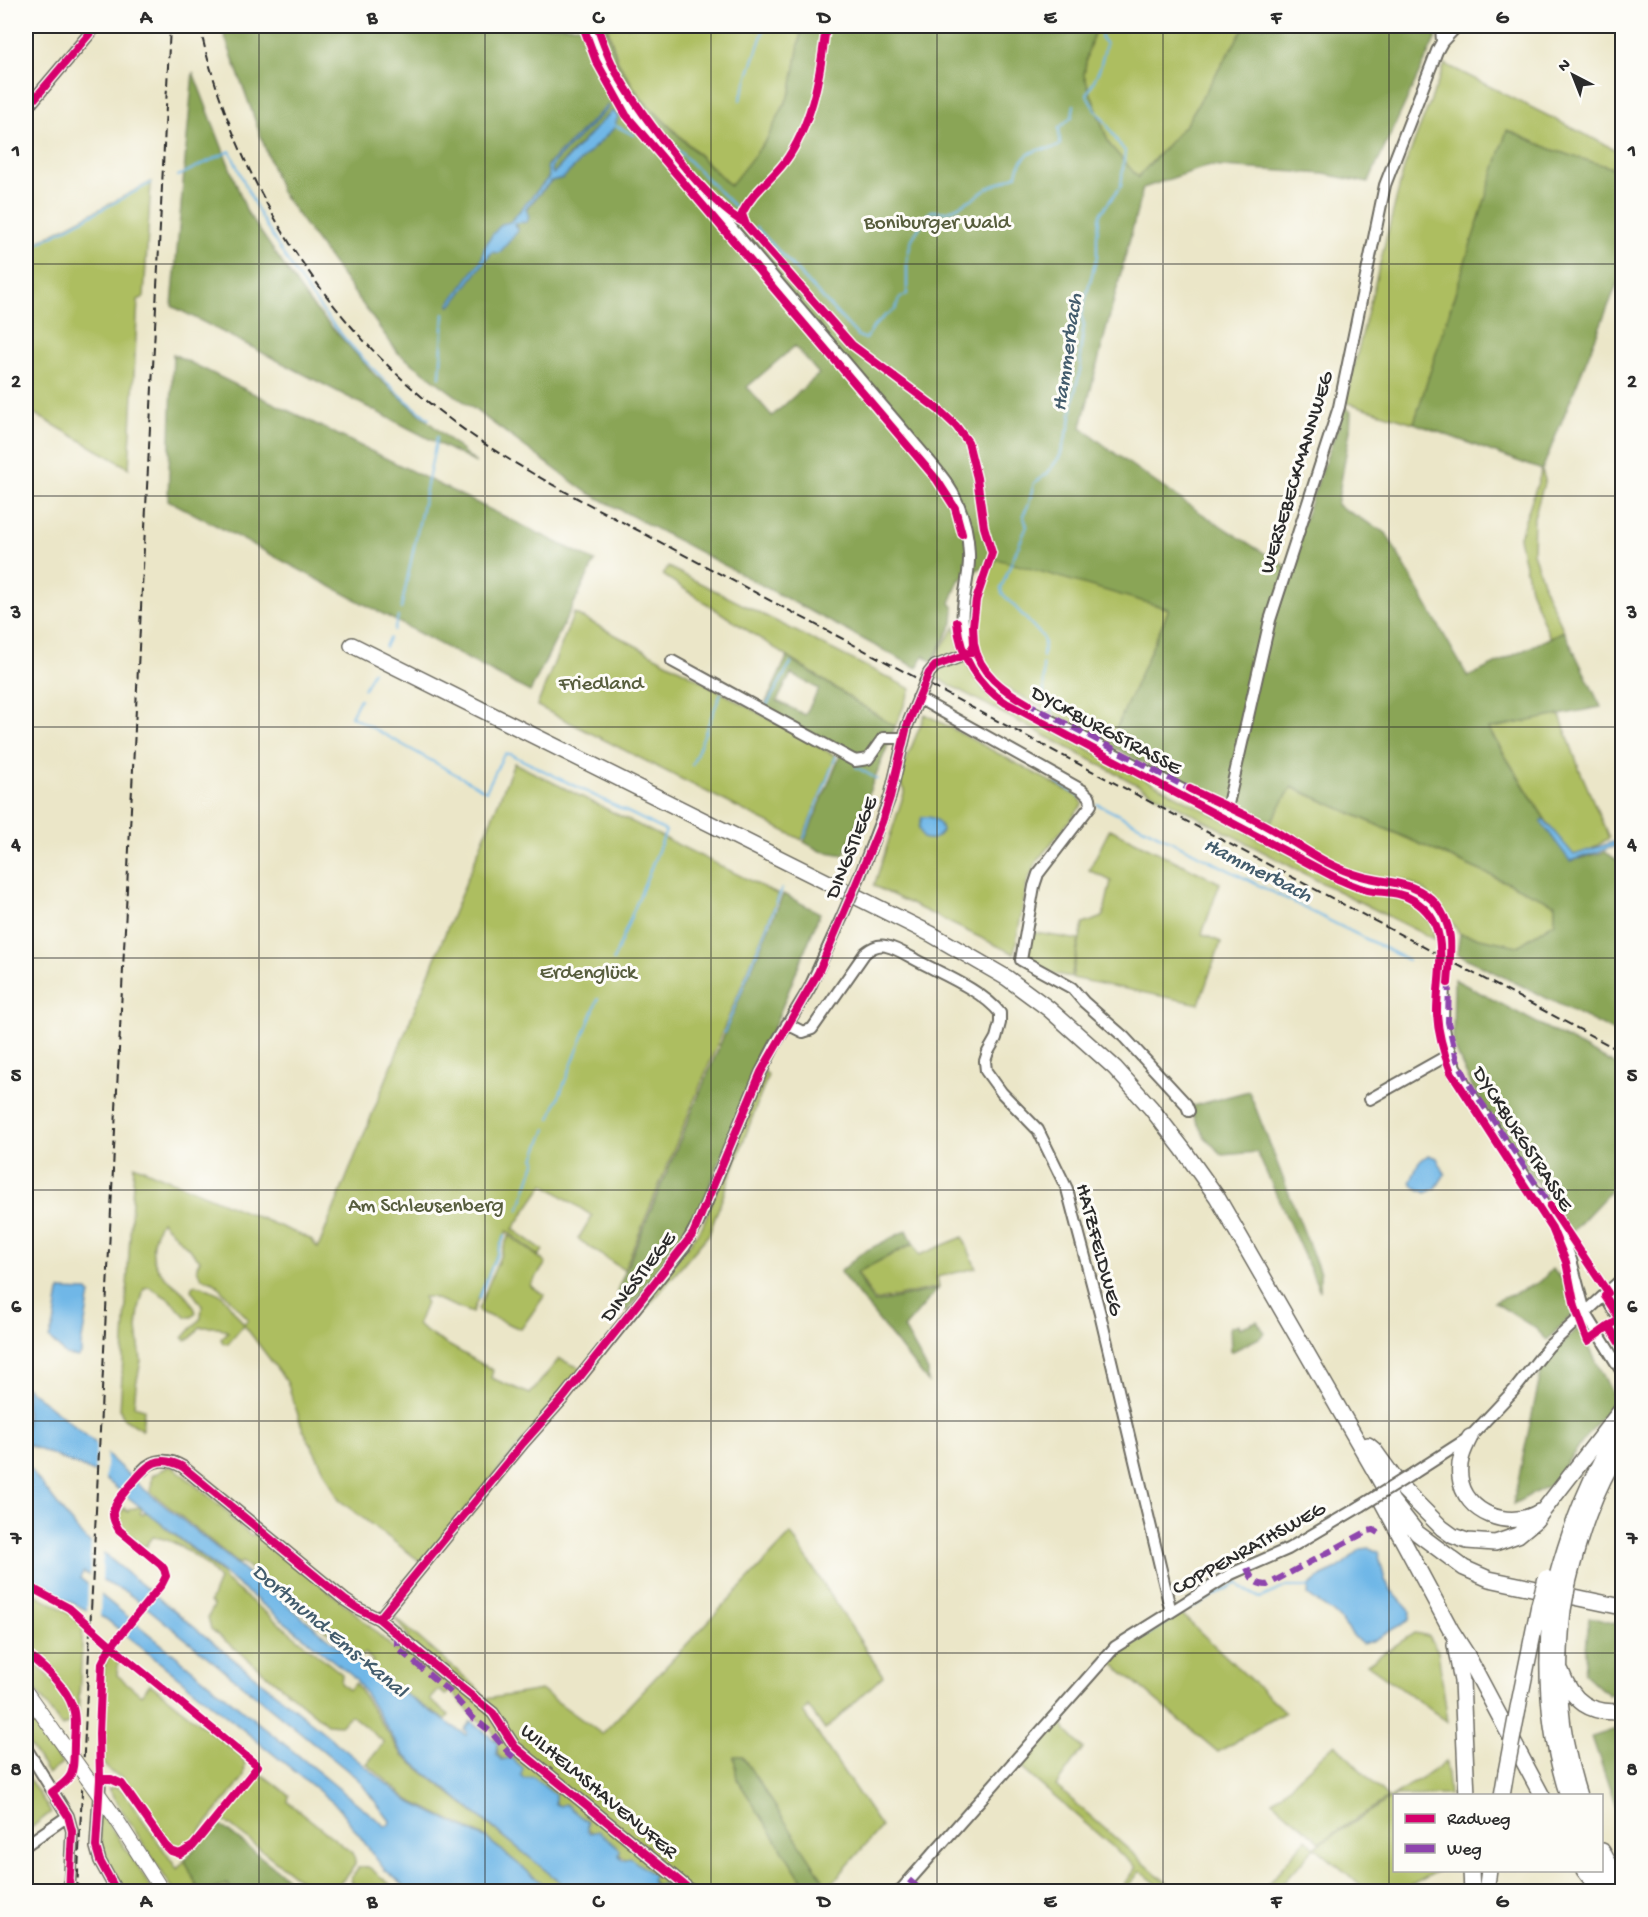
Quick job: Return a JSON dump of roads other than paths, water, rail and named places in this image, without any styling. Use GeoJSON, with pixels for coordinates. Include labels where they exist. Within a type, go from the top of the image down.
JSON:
{"type":"FeatureCollection","features":[{"type":"Feature","properties":{"kind":"highway"},"geometry":{"type":"LineString","coordinates":[[352,645],[931,934],[1007,978],[1049,1010],[1115,1068],[1151,1108],[1182,1148],[1217,1197],[1392,1501],[1417,1533],[1464,1568],[1489,1579],[1621,1607]]}},
{"type":"Feature","properties":{"kind":"highway"},"geometry":{"type":"LineString","coordinates":[[1354,1434],[1374,1450],[1400,1486],[1442,1528],[1453,1536],[1480,1543],[1495,1543],[1510,1539],[1526,1530],[1623,1409]]}},
{"type":"Feature","properties":{"kind":"highway"},"geometry":{"type":"LineString","coordinates":[[1502,1794],[1518,1708],[1551,1608],[1566,1542],[1586,1488],[1598,1464],[1623,1426]]}},
{"type":"Feature","properties":{"kind":"highway"},"geometry":{"type":"LineString","coordinates":[[1567,1794],[1558,1765],[1551,1727],[1547,1639],[1570,1505],[1607,1431]]}},
{"type":"Feature","properties":{"kind":"highway"},"geometry":{"type":"LineString","coordinates":[[1470,1437],[1461,1457],[1460,1479],[1465,1493],[1478,1508],[1496,1518],[1508,1520],[1524,1519],[1545,1509]]}},
{"type":"Feature","properties":{"kind":"highway"},"geometry":{"type":"LineString","coordinates":[[1556,1581],[1609,1467],[1623,1444]]}},
{"type":"Feature","properties":{"kind":"highway"},"geometry":{"type":"LineString","coordinates":[[1374,1469],[1375,1489],[1541,1794]]}},
{"type":"Feature","properties":{"kind":"highway"},"geometry":{"type":"LineString","coordinates":[[1551,1608],[1559,1666],[1558,1690],[1561,1724],[1578,1794]]}},
{"type":"Feature","properties":{"kind":"highway"},"geometry":{"type":"LineString","coordinates":[[1451,1630],[1459,1658],[1462,1681],[1467,1794]]}},
{"type":"Feature","properties":{"kind":"highway"},"geometry":{"type":"LineString","coordinates":[[1559,1666],[1566,1686],[1576,1699],[1591,1709],[1608,1713],[1623,1711]]}},
{"type":"Feature","properties":{"kind":"highway"},"geometry":{"type":"LineString","coordinates":[[1603,1853],[1623,1887]]}},
{"type":"Feature","properties":{"kind":"highway"},"geometry":{"type":"LineString","coordinates":[[1471,1872],[1472,1892]]}},
{"type":"Feature","properties":{"kind":"highway"},"geometry":{"type":"LineString","coordinates":[[1486,1892],[1489,1872]]}},
{"type":"Feature","properties":{"kind":"highway"},"geometry":{"type":"LineString","coordinates":[[1586,1872],[1601,1892]]}},
{"type":"Feature","properties":{"kind":"highway"},"geometry":{"type":"LineString","coordinates":[[1601,1872],[1614,1892]]}},
{"type":"Feature","properties":{"kind":"main road"},"geometry":{"type":"LineString","coordinates":[[26,1692],[115,1817],[164,1892]]}},
{"type":"Feature","properties":{"kind":"street"},"geometry":{"type":"LineString","coordinates":[[26,109],[96,26]]}},
{"type":"Feature","properties":{"kind":"street","name":"DYCKBURGSTRASSE"},"geometry":{"type":"LineString","coordinates":[[591,26],[614,80],[638,117],[938,470],[954,492],[960,504],[967,532],[969,562],[962,616],[964,632],[978,669],[989,683],[1011,700],[1346,877],[1367,884],[1406,891],[1428,904],[1439,918],[1445,937],[1443,1012],[1450,1054],[1472,1096],[1558,1226],[1569,1251],[1585,1312],[1623,1372]]}},
{"type":"Feature","properties":{"kind":"street","name":"WERSEBECKMANNWEG"},"geometry":{"type":"LineString","coordinates":[[1441,26],[1442,42]]}},
{"type":"Feature","properties":{"kind":"street","name":"WERSEBECKMANNWEG"},"geometry":{"type":"LineString","coordinates":[[1226,813],[1270,620],[1341,399],[1385,185],[1442,42],[1458,26]]}},
{"type":"Feature","properties":{"kind":"street","name":"DINGSTIEGE"},"geometry":{"type":"LineString","coordinates":[[379,1619],[510,1458],[564,1397],[685,1246],[698,1223],[761,1072],[814,981],[861,873],[890,796],[903,738],[918,698],[932,669],[941,663],[970,652]]}},
{"type":"Feature","properties":{"kind":"street","name":"DINGSTIEGE"},"geometry":{"type":"LineString","coordinates":[[672,662],[855,761],[864,761],[872,756],[883,738],[903,738]]}},
{"type":"Feature","properties":{"kind":"street"},"geometry":{"type":"LineString","coordinates":[[918,698],[1082,790],[1090,798],[1090,805],[1038,874],[1021,960],[1072,988],[1084,1002],[1124,1037],[1186,1104],[1189,1111]]}},
{"type":"Feature","properties":{"kind":"street","name":"HATZFELDWEG"},"geometry":{"type":"LineString","coordinates":[[787,1024],[802,1032],[812,1029],[865,953],[870,948],[880,945],[890,947],[975,992],[1000,1013],[996,1038],[988,1052],[986,1071],[1002,1093],[1038,1130],[1067,1189],[1172,1612]]}},
{"type":"Feature","properties":{"kind":"street","name":"DYCKBURGSTRASSE"},"geometry":{"type":"LineString","coordinates":[[1370,1099],[1450,1054]]}},
{"type":"Feature","properties":{"kind":"street"},"geometry":{"type":"LineString","coordinates":[[1585,1312],[1623,1279]]}},
{"type":"Feature","properties":{"kind":"street"},"geometry":{"type":"LineString","coordinates":[[1605,1296],[1623,1324]]}},
{"type":"Feature","properties":{"kind":"street","name":"COPPENRATHSWEG"},"geometry":{"type":"LineString","coordinates":[[899,1892],[1115,1647],[1231,1574],[1288,1549],[1361,1506],[1470,1437],[1516,1388],[1549,1346],[1585,1312]]}},
{"type":"Feature","properties":{"kind":"street"},"geometry":{"type":"LineString","coordinates":[[142,1471],[153,1462],[163,1461],[170,1461],[183,1467],[345,1600],[379,1619]]}},
{"type":"Feature","properties":{"kind":"street","name":"WILHELMSHAVENUFER"},"geometry":{"type":"LineString","coordinates":[[379,1619],[493,1713],[515,1747],[693,1892]]}},
{"type":"Feature","properties":{"kind":"street"},"geometry":{"type":"LineString","coordinates":[[26,1748],[68,1816],[72,1831],[69,1892]]}},
{"type":"Feature","properties":{"kind":"street"},"geometry":{"type":"LineString","coordinates":[[100,1779],[96,1847],[100,1861],[117,1892]]}},
{"type":"Feature","properties":{"kind":"street"},"geometry":{"type":"LineString","coordinates":[[26,1845],[68,1816]]}},
{"type":"Feature","properties":{"kind":"water"},"geometry":{"type":"Polygon","coordinates":[[[608,105],[609,107],[555,161],[551,168],[553,174],[613,111],[618,116],[614,128],[563,178],[551,181],[526,208],[529,218],[526,222],[514,223],[518,231],[501,251],[492,252],[449,306],[482,259],[484,248],[492,235],[502,224],[510,222],[549,177],[547,166],[608,105]]]}},
{"type":"Feature","properties":{"kind":"water"},"geometry":{"type":"Polygon","coordinates":[[[922,817],[933,818],[940,824],[942,831],[936,838],[923,838],[919,828],[922,817]]]}},
{"type":"Feature","properties":{"kind":"water"},"geometry":{"type":"Polygon","coordinates":[[[1541,820],[1544,820],[1574,855],[1622,839],[1622,844],[1570,861],[1541,820]]]}},
{"type":"Feature","properties":{"kind":"water"},"geometry":{"type":"Polygon","coordinates":[[[1428,1155],[1437,1158],[1445,1174],[1436,1188],[1426,1193],[1413,1186],[1411,1181],[1419,1162],[1428,1155]]]}},
{"type":"Feature","properties":{"kind":"water"},"geometry":{"type":"Polygon","coordinates":[[[61,1290],[88,1291],[90,1294],[81,1354],[78,1357],[66,1355],[49,1338],[61,1290]]]}},
{"type":"Feature","properties":{"kind":"water"},"geometry":{"type":"Polygon","coordinates":[[[26,1387],[93,1441],[139,1485],[360,1664],[466,1735],[467,1732],[464,1730],[471,1721],[497,1742],[496,1754],[501,1760],[511,1758],[523,1768],[521,1775],[524,1779],[533,1777],[555,1795],[555,1804],[560,1806],[565,1804],[587,1822],[587,1830],[590,1833],[598,1831],[620,1850],[619,1855],[622,1860],[630,1858],[653,1875],[651,1881],[655,1886],[664,1884],[673,1891],[571,1891],[404,1755],[356,1679],[99,1474],[26,1444],[26,1387]]]}},
{"type":"Feature","properties":{"kind":"water"},"geometry":{"type":"Polygon","coordinates":[[[26,1464],[82,1536],[355,1758],[408,1801],[487,1839],[552,1891],[410,1891],[384,1869],[338,1807],[324,1795],[106,1619],[26,1579],[26,1464]],[[83,1572],[80,1578],[385,1826],[389,1825],[390,1821],[358,1779],[126,1592],[83,1572]]]}},
{"type":"Feature","properties":{"kind":"water"},"geometry":{"type":"Polygon","coordinates":[[[1370,1548],[1378,1552],[1385,1580],[1391,1590],[1411,1612],[1410,1620],[1373,1641],[1362,1644],[1336,1616],[1308,1595],[1309,1587],[1322,1576],[1337,1569],[1361,1549],[1370,1548]]]}},
{"type":"Feature","properties":{"kind":"waterway"},"geometry":{"type":"LineString","coordinates":[[740,100],[765,26]]}},
{"type":"Feature","properties":{"kind":"waterway","name":"Hammerbach"},"geometry":{"type":"LineString","coordinates":[[1018,547],[1027,526],[1023,515],[1029,504],[1034,483],[1047,474],[1060,456],[1070,424],[1081,366],[1080,353],[1084,325],[1081,315],[1097,256],[1100,214],[1121,186],[1125,151],[1087,95],[1100,68],[1106,44],[1101,38],[1103,26]]}},
{"type":"Feature","properties":{"kind":"waterway"},"geometry":{"type":"LineString","coordinates":[[756,227],[858,336],[866,339],[874,326],[895,310],[899,299],[907,294],[907,258],[912,239],[928,214],[932,211],[947,212],[974,198],[988,188],[1017,175],[1022,161],[1032,152],[1060,145],[1059,128],[1072,117],[1074,105]]}},
{"type":"Feature","properties":{"kind":"waterway"},"geometry":{"type":"LineString","coordinates":[[614,125],[634,135]]}},
{"type":"Feature","properties":{"kind":"waterway"},"geometry":{"type":"LineString","coordinates":[[666,138],[734,206]]}},
{"type":"Feature","properties":{"kind":"waterway"},"geometry":{"type":"LineString","coordinates":[[178,176],[230,151],[263,220],[301,282],[360,355],[382,378],[429,419]]}},
{"type":"Feature","properties":{"kind":"waterway"},"geometry":{"type":"LineString","coordinates":[[26,250],[151,183]]}},
{"type":"Feature","properties":{"kind":"waterway"},"geometry":{"type":"LineString","coordinates":[[440,377],[444,314]]}},
{"type":"Feature","properties":{"kind":"waterway"},"geometry":{"type":"LineString","coordinates":[[401,609],[437,437]]}},
{"type":"Feature","properties":{"kind":"waterway","name":"Hammerbach"},"geometry":{"type":"LineString","coordinates":[[1017,549],[1001,588],[1002,593],[1042,636],[1043,657]]}},
{"type":"Feature","properties":{"kind":"waterway"},"geometry":{"type":"LineString","coordinates":[[394,630],[398,617]]}},
{"type":"Feature","properties":{"kind":"waterway"},"geometry":{"type":"LineString","coordinates":[[385,647],[389,638]]}},
{"type":"Feature","properties":{"kind":"waterway"},"geometry":{"type":"LineString","coordinates":[[765,708],[791,663]]}},
{"type":"Feature","properties":{"kind":"waterway","name":"Hammerbach"},"geometry":{"type":"LineString","coordinates":[[1043,664],[1044,693],[1053,712]]}},
{"type":"Feature","properties":{"kind":"waterway"},"geometry":{"type":"LineString","coordinates":[[364,689],[373,671]]}},
{"type":"Feature","properties":{"kind":"waterway"},"geometry":{"type":"LineString","coordinates":[[692,765],[721,693]]}},
{"type":"Feature","properties":{"kind":"waterway"},"geometry":{"type":"LineString","coordinates":[[360,699],[351,716],[486,791],[502,758],[505,754],[510,754],[666,831],[613,961]]}},
{"type":"Feature","properties":{"kind":"waterway"},"geometry":{"type":"LineString","coordinates":[[804,838],[836,756]]}},
{"type":"Feature","properties":{"kind":"waterway"},"geometry":{"type":"LineString","coordinates":[[856,767],[877,779]]}},
{"type":"Feature","properties":{"kind":"waterway","name":"Hammerbach"},"geometry":{"type":"LineString","coordinates":[[1057,783],[1082,797]]}},
{"type":"Feature","properties":{"kind":"waterway","name":"Hammerbach"},"geometry":{"type":"LineString","coordinates":[[1097,804],[1408,960]]}},
{"type":"Feature","properties":{"kind":"waterway"},"geometry":{"type":"LineString","coordinates":[[724,1033],[782,889]]}},
{"type":"Feature","properties":{"kind":"waterway"},"geometry":{"type":"LineString","coordinates":[[550,1119],[598,999]]}},
{"type":"Feature","properties":{"kind":"waterway"},"geometry":{"type":"LineString","coordinates":[[519,1210],[536,1160],[534,1159],[546,1129]]}},
{"type":"Feature","properties":{"kind":"waterway"},"geometry":{"type":"LineString","coordinates":[[479,1298],[505,1235]]}},
{"type":"Feature","properties":{"kind":"waterway"},"geometry":{"type":"LineString","coordinates":[[1114,1656],[1180,1614],[1238,1583],[1245,1590],[1260,1598],[1285,1587],[1309,1587]]}},
{"type":"Feature","properties":{"kind":"railway"},"geometry":{"type":"LineString","coordinates":[[77,1892],[170,26]]}},
{"type":"Feature","properties":{"kind":"railway"},"geometry":{"type":"LineString","coordinates":[[200,26],[212,72],[244,159],[264,199],[311,275],[368,345],[433,406],[467,432],[520,466],[575,497],[1622,1052]]}},
{"type":"Feature","properties":{"kind":"park label","name":"Boniburger Wald"},"geometry":{"type":"Point","coordinates":[937,221]}},
{"type":"Feature","properties":{"kind":"park label","name":"Friedland"},"geometry":{"type":"Point","coordinates":[601,682]}},
{"type":"Feature","properties":{"kind":"park label","name":"Erdenglück"},"geometry":{"type":"Point","coordinates":[588,971]}},
{"type":"Feature","properties":{"kind":"park label","name":"Am Schleusenberg"},"geometry":{"type":"Point","coordinates":[426,1204]}},
{"type":"Feature","properties":{"kind":"water label","name":"Dortmund-Ems-Kanal"},"geometry":{"type":"Point","coordinates":[331,1629]}}]}
